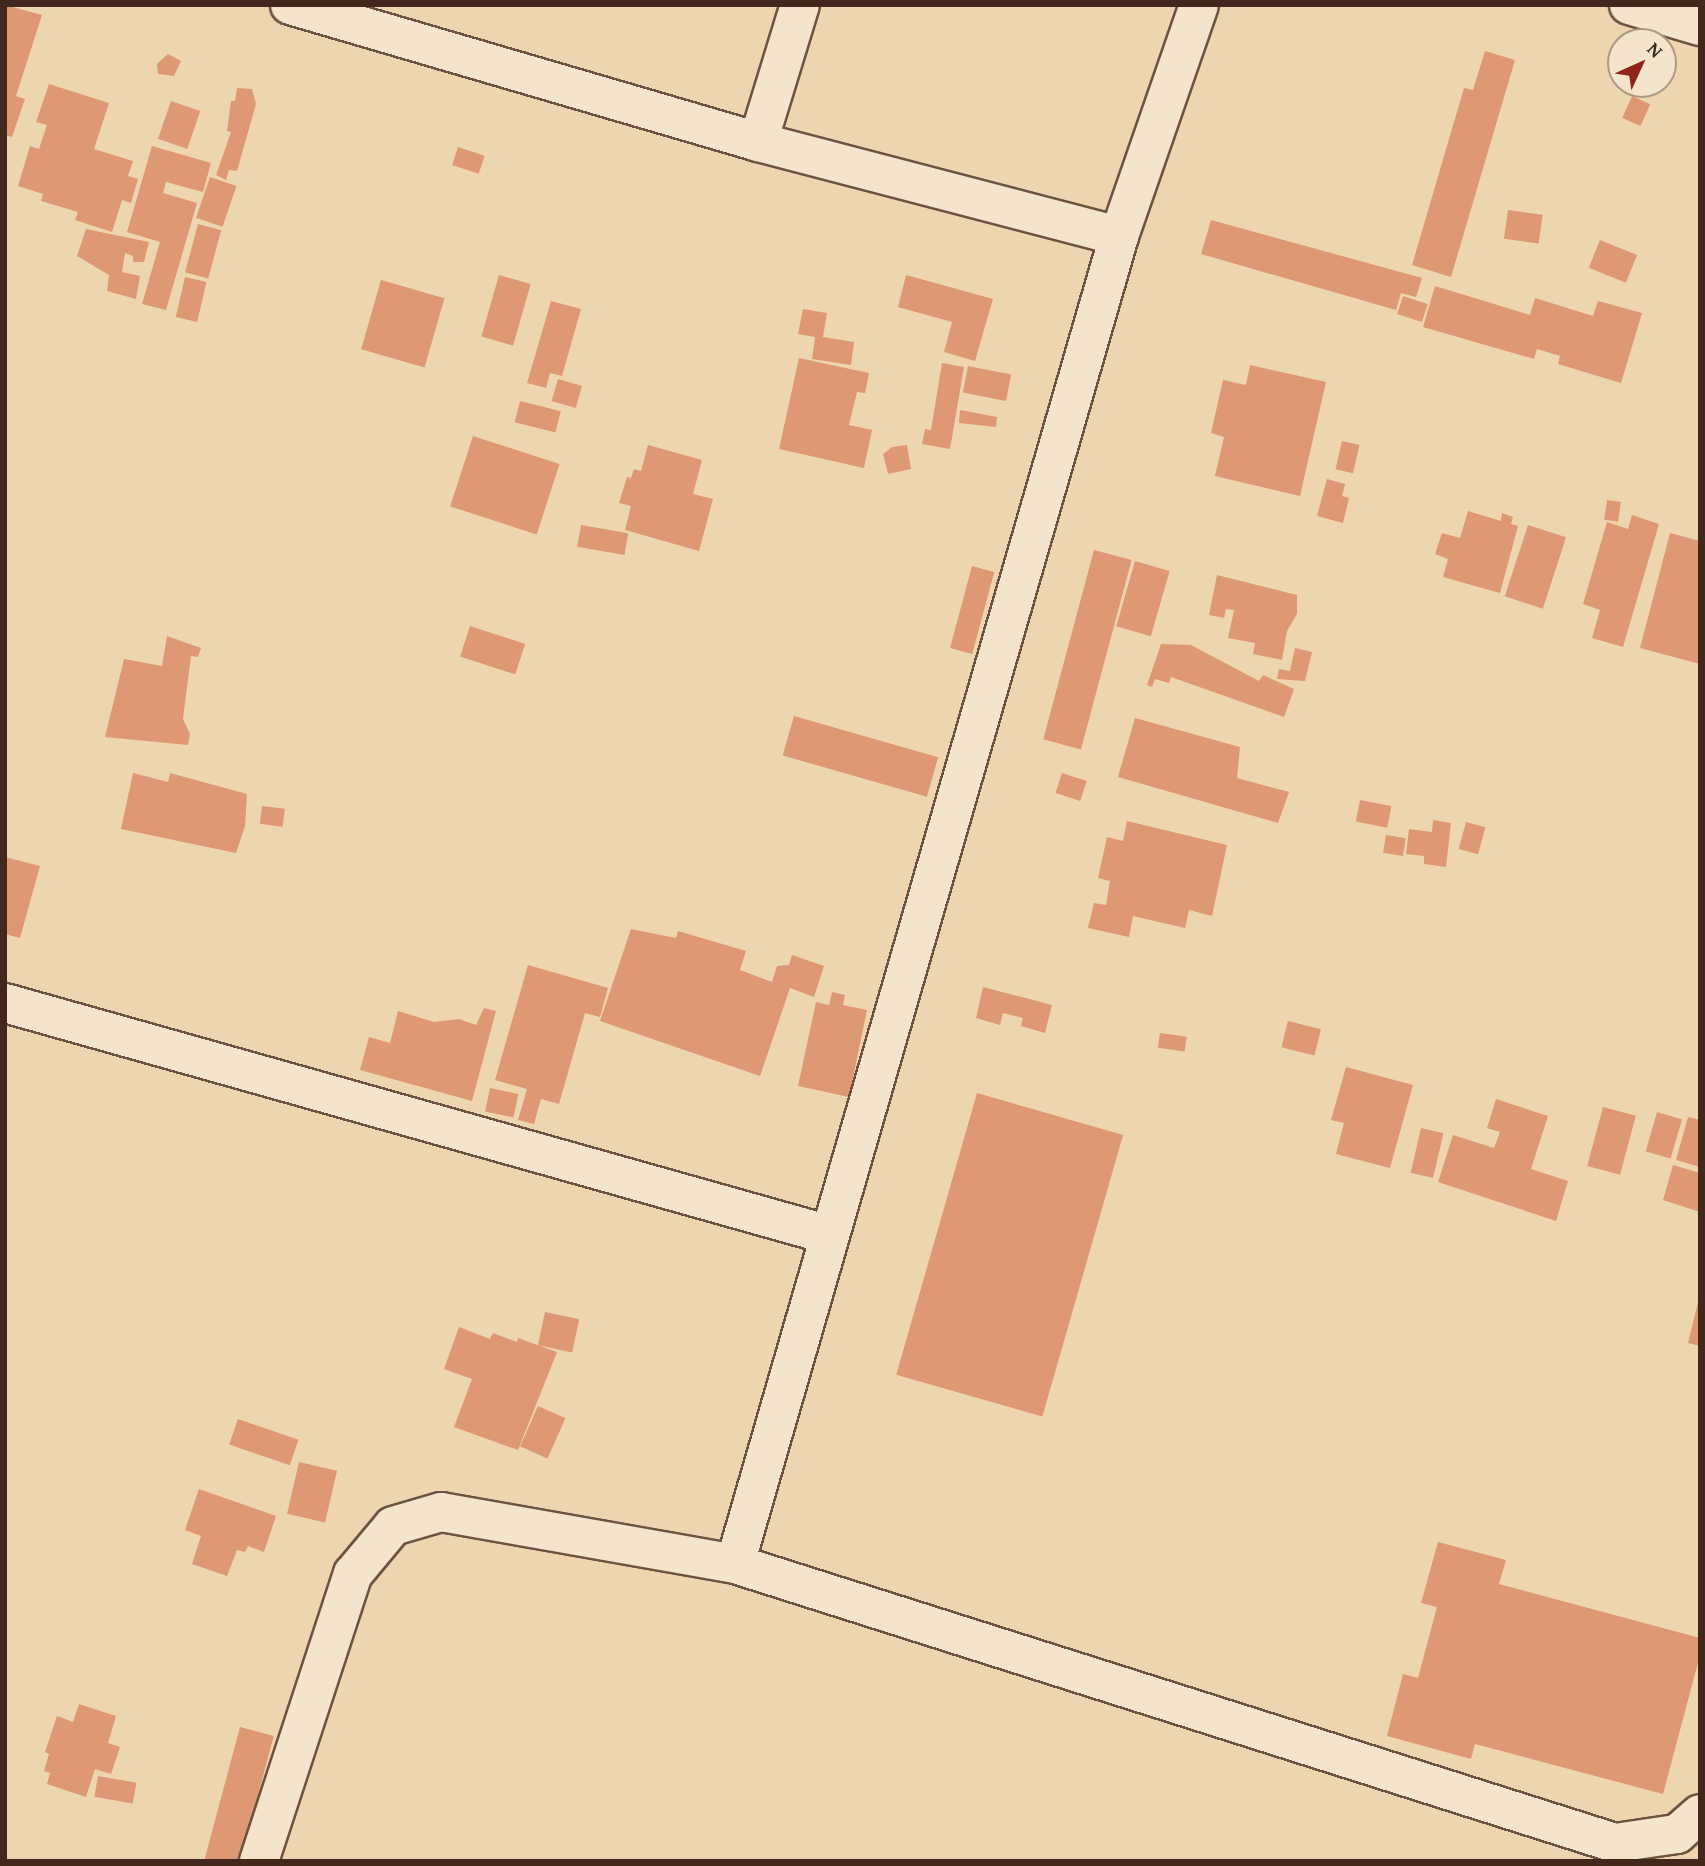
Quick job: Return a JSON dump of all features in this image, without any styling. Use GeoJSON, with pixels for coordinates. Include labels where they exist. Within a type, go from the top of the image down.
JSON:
{"type":"FeatureCollection","features":[{"type":"Feature","properties":{"kind":"street"},"geometry":{"type":"LineString","coordinates":[[290,5],[758,142],[1119,236]]}},
{"type":"Feature","properties":{"kind":"street"},"geometry":{"type":"LineString","coordinates":[[758,142],[800,5]]}},
{"type":"Feature","properties":{"kind":"street"},"geometry":{"type":"LineString","coordinates":[[735,1563],[1119,236],[1199,5]]}},
{"type":"Feature","properties":{"kind":"street"},"geometry":{"type":"LineString","coordinates":[[1629,5],[1700,26]]}},
{"type":"Feature","properties":{"kind":"street"},"geometry":{"type":"LineString","coordinates":[[5,1003],[830,1235]]}},
{"type":"Feature","properties":{"kind":"street"},"geometry":{"type":"LineString","coordinates":[[259,1861],[353,1574],[393,1526],[441,1512],[735,1563],[1615,1843],[1677,1834],[1700,1814]]}},
{"type":"Feature","properties":{"kind":"building"},"geometry":{"type":"Polygon","coordinates":[[[5,5],[42,15],[16,96],[25,99],[12,137],[5,135],[5,5]]]}},
{"type":"Feature","properties":{"kind":"building"},"geometry":{"type":"Polygon","coordinates":[[[1485,51],[1515,60],[1451,277],[1412,265],[1464,88],[1473,90],[1485,51]]]}},
{"type":"Feature","properties":{"kind":"building"},"geometry":{"type":"Polygon","coordinates":[[[168,54],[181,61],[174,76],[158,74],[157,64],[168,54]]]}},
{"type":"Feature","properties":{"kind":"building"},"geometry":{"type":"Polygon","coordinates":[[[49,84],[109,103],[94,149],[133,161],[128,176],[138,179],[131,203],[122,200],[112,232],[75,220],[78,212],[41,201],[43,194],[18,186],[30,146],[39,149],[47,125],[36,122],[49,84]]]}},
{"type":"Feature","properties":{"kind":"building"},"geometry":{"type":"Polygon","coordinates":[[[237,88],[252,89],[256,104],[237,171],[229,170],[226,180],[216,175],[231,132],[227,131],[231,101],[235,101],[237,88]]]}},
{"type":"Feature","properties":{"kind":"building"},"geometry":{"type":"Polygon","coordinates":[[[1631,98],[1650,104],[1641,126],[1622,118],[1631,98]]]}},
{"type":"Feature","properties":{"kind":"building"},"geometry":{"type":"Polygon","coordinates":[[[171,101],[200,111],[187,149],[158,139],[171,101]]]}},
{"type":"Feature","properties":{"kind":"building"},"geometry":{"type":"Polygon","coordinates":[[[152,146],[211,163],[203,192],[166,182],[163,193],[197,203],[166,310],[142,304],[160,242],[127,232],[152,146]]]}},
{"type":"Feature","properties":{"kind":"building"},"geometry":{"type":"Polygon","coordinates":[[[458,147],[485,156],[479,174],[452,165],[458,147]]]}},
{"type":"Feature","properties":{"kind":"building"},"geometry":{"type":"Polygon","coordinates":[[[210,177],[236,186],[222,227],[196,218],[210,177]]]}},
{"type":"Feature","properties":{"kind":"building"},"geometry":{"type":"Polygon","coordinates":[[[1508,210],[1543,215],[1539,244],[1504,239],[1508,210]]]}},
{"type":"Feature","properties":{"kind":"building"},"geometry":{"type":"Polygon","coordinates":[[[1211,220],[1422,278],[1416,297],[1401,293],[1396,310],[1201,254],[1211,220]]]}},
{"type":"Feature","properties":{"kind":"building"},"geometry":{"type":"Polygon","coordinates":[[[198,224],[221,230],[208,279],[185,272],[198,224]]]}},
{"type":"Feature","properties":{"kind":"building"},"geometry":{"type":"Polygon","coordinates":[[[86,229],[149,242],[144,262],[133,262],[133,256],[125,253],[122,272],[140,276],[136,299],[107,291],[109,275],[77,256],[86,229]]]}},
{"type":"Feature","properties":{"kind":"building"},"geometry":{"type":"Polygon","coordinates":[[[1600,240],[1637,255],[1626,283],[1589,268],[1600,240]]]}},
{"type":"Feature","properties":{"kind":"building"},"geometry":{"type":"Polygon","coordinates":[[[499,275],[531,284],[513,346],[481,337],[499,275]]]}},
{"type":"Feature","properties":{"kind":"building"},"geometry":{"type":"Polygon","coordinates":[[[906,275],[993,299],[975,361],[944,352],[952,322],[898,307],[906,275]]]}},
{"type":"Feature","properties":{"kind":"building"},"geometry":{"type":"Polygon","coordinates":[[[185,277],[206,282],[197,322],[176,317],[185,277]]]}},
{"type":"Feature","properties":{"kind":"building"},"geometry":{"type":"Polygon","coordinates":[[[381,280],[444,298],[425,367],[361,349],[381,280]]]}},
{"type":"Feature","properties":{"kind":"building"},"geometry":{"type":"Polygon","coordinates":[[[1435,286],[1530,315],[1535,298],[1593,316],[1598,301],[1642,313],[1621,383],[1558,364],[1560,356],[1537,349],[1534,359],[1423,327],[1435,286]]]}},
{"type":"Feature","properties":{"kind":"building"},"geometry":{"type":"Polygon","coordinates":[[[1403,296],[1428,304],[1422,322],[1397,314],[1403,296]]]}},
{"type":"Feature","properties":{"kind":"building"},"geometry":{"type":"Polygon","coordinates":[[[551,301],[581,309],[562,376],[550,373],[546,388],[527,383],[551,301]]]}},
{"type":"Feature","properties":{"kind":"building"},"geometry":{"type":"Polygon","coordinates":[[[803,309],[827,313],[823,337],[854,342],[851,365],[812,359],[815,337],[798,334],[803,309]]]}},
{"type":"Feature","properties":{"kind":"building"},"geometry":{"type":"Polygon","coordinates":[[[799,358],[869,373],[865,393],[857,392],[849,425],[872,430],[864,468],[779,449],[799,358]]]}},
{"type":"Feature","properties":{"kind":"building"},"geometry":{"type":"Polygon","coordinates":[[[942,363],[964,367],[950,449],[922,444],[925,429],[931,430],[942,363]]]}},
{"type":"Feature","properties":{"kind":"building"},"geometry":{"type":"Polygon","coordinates":[[[1250,365],[1326,382],[1300,496],[1215,476],[1224,437],[1211,433],[1223,380],[1246,385],[1250,365]]]}},
{"type":"Feature","properties":{"kind":"building"},"geometry":{"type":"Polygon","coordinates":[[[968,366],[1011,374],[1006,401],[963,393],[968,366]]]}},
{"type":"Feature","properties":{"kind":"building"},"geometry":{"type":"Polygon","coordinates":[[[558,379],[582,386],[576,408],[552,401],[558,379]]]}},
{"type":"Feature","properties":{"kind":"building"},"geometry":{"type":"Polygon","coordinates":[[[520,401],[561,411],[555,433],[515,422],[520,401]]]}},
{"type":"Feature","properties":{"kind":"building"},"geometry":{"type":"Polygon","coordinates":[[[960,410],[997,417],[996,427],[959,423],[960,410]]]}},
{"type":"Feature","properties":{"kind":"building"},"geometry":{"type":"Polygon","coordinates":[[[473,436],[560,464],[537,534],[450,506],[473,436]]]}},
{"type":"Feature","properties":{"kind":"building"},"geometry":{"type":"Polygon","coordinates":[[[1342,441],[1360,445],[1353,473],[1335,469],[1342,441]]]}},
{"type":"Feature","properties":{"kind":"building"},"geometry":{"type":"Polygon","coordinates":[[[648,445],[702,460],[693,494],[713,499],[699,551],[625,530],[631,506],[619,503],[627,477],[631,478],[634,469],[641,471],[648,445]]]}},
{"type":"Feature","properties":{"kind":"building"},"geometry":{"type":"Polygon","coordinates":[[[907,445],[911,469],[888,474],[883,454],[892,447],[907,445]]]}},
{"type":"Feature","properties":{"kind":"building"},"geometry":{"type":"Polygon","coordinates":[[[1327,479],[1345,484],[1342,496],[1349,498],[1343,523],[1317,516],[1327,479]]]}},
{"type":"Feature","properties":{"kind":"building"},"geometry":{"type":"Polygon","coordinates":[[[1607,500],[1621,502],[1618,522],[1604,520],[1607,500]]]}},
{"type":"Feature","properties":{"kind":"building"},"geometry":{"type":"Polygon","coordinates":[[[1468,511],[1501,521],[1502,513],[1513,517],[1511,524],[1518,526],[1500,593],[1443,577],[1448,559],[1435,554],[1442,533],[1460,538],[1468,511]]]}},
{"type":"Feature","properties":{"kind":"building"},"geometry":{"type":"Polygon","coordinates":[[[1632,515],[1659,524],[1623,647],[1592,638],[1600,610],[1583,604],[1607,522],[1628,529],[1632,515]]]}},
{"type":"Feature","properties":{"kind":"building"},"geometry":{"type":"Polygon","coordinates":[[[581,525],[628,533],[624,555],[577,547],[581,525]]]}},
{"type":"Feature","properties":{"kind":"building"},"geometry":{"type":"Polygon","coordinates":[[[1528,525],[1566,537],[1543,609],[1505,596],[1528,525]]]}},
{"type":"Feature","properties":{"kind":"building"},"geometry":{"type":"Polygon","coordinates":[[[1670,533],[1700,541],[1700,664],[1640,648],[1670,533]]]}},
{"type":"Feature","properties":{"kind":"building"},"geometry":{"type":"Polygon","coordinates":[[[1094,550],[1132,560],[1081,749],[1043,739],[1094,550]]]}},
{"type":"Feature","properties":{"kind":"building"},"geometry":{"type":"Polygon","coordinates":[[[1135,561],[1170,571],[1151,636],[1116,626],[1135,561]]]}},
{"type":"Feature","properties":{"kind":"building"},"geometry":{"type":"Polygon","coordinates":[[[972,566],[994,572],[972,654],[950,648],[972,566]]]}},
{"type":"Feature","properties":{"kind":"building"},"geometry":{"type":"Polygon","coordinates":[[[1217,575],[1297,595],[1297,614],[1287,631],[1282,660],[1253,654],[1255,643],[1228,638],[1234,610],[1226,609],[1224,618],[1209,615],[1217,575]]]}},
{"type":"Feature","properties":{"kind":"building"},"geometry":{"type":"Polygon","coordinates":[[[470,626],[525,644],[515,674],[460,656],[470,626]]]}},
{"type":"Feature","properties":{"kind":"building"},"geometry":{"type":"Polygon","coordinates":[[[167,636],[201,648],[198,657],[191,656],[183,719],[190,734],[188,745],[105,737],[124,659],[162,666],[167,636]]]}},
{"type":"Feature","properties":{"kind":"building"},"geometry":{"type":"Polygon","coordinates":[[[1161,644],[1191,645],[1259,681],[1263,675],[1294,689],[1284,717],[1171,677],[1169,683],[1155,679],[1152,687],[1147,685],[1161,644]]]}},
{"type":"Feature","properties":{"kind":"building"},"geometry":{"type":"Polygon","coordinates":[[[1295,648],[1312,652],[1305,681],[1277,679],[1279,669],[1290,671],[1295,648]]]}},
{"type":"Feature","properties":{"kind":"building"},"geometry":{"type":"Polygon","coordinates":[[[794,716],[938,757],[927,797],[783,755],[794,716]]]}},
{"type":"Feature","properties":{"kind":"building"},"geometry":{"type":"Polygon","coordinates":[[[1135,718],[1240,747],[1237,778],[1289,792],[1278,823],[1118,777],[1135,718]]]}},
{"type":"Feature","properties":{"kind":"building"},"geometry":{"type":"Polygon","coordinates":[[[133,773],[168,782],[170,773],[247,794],[245,826],[236,853],[121,829],[133,773]]]}},
{"type":"Feature","properties":{"kind":"building"},"geometry":{"type":"Polygon","coordinates":[[[1062,773],[1087,781],[1080,801],[1056,793],[1062,773]]]}},
{"type":"Feature","properties":{"kind":"building"},"geometry":{"type":"Polygon","coordinates":[[[1360,800],[1391,806],[1387,828],[1356,822],[1360,800]]]}},
{"type":"Feature","properties":{"kind":"building"},"geometry":{"type":"Polygon","coordinates":[[[262,806],[285,809],[283,827],[260,824],[262,806]]]}},
{"type":"Feature","properties":{"kind":"building"},"geometry":{"type":"Polygon","coordinates":[[[1433,820],[1451,823],[1446,867],[1424,864],[1424,856],[1406,854],[1409,829],[1432,832],[1433,820]]]}},
{"type":"Feature","properties":{"kind":"building"},"geometry":{"type":"Polygon","coordinates":[[[1127,821],[1227,845],[1212,916],[1189,910],[1185,928],[1133,916],[1129,937],[1088,928],[1094,903],[1106,905],[1110,881],[1098,878],[1107,837],[1123,841],[1127,821]]]}},
{"type":"Feature","properties":{"kind":"building"},"geometry":{"type":"Polygon","coordinates":[[[1466,822],[1485,827],[1478,854],[1459,849],[1466,822]]]}},
{"type":"Feature","properties":{"kind":"building"},"geometry":{"type":"Polygon","coordinates":[[[1386,835],[1406,838],[1403,856],[1383,853],[1386,835]]]}},
{"type":"Feature","properties":{"kind":"building"},"geometry":{"type":"Polygon","coordinates":[[[5,857],[40,866],[20,938],[5,934],[5,857]]]}},
{"type":"Feature","properties":{"kind":"building"},"geometry":{"type":"Polygon","coordinates":[[[631,929],[676,938],[678,931],[746,951],[740,970],[772,982],[777,966],[789,965],[792,955],[824,966],[814,997],[790,988],[760,1076],[600,1021],[631,929]]]}},
{"type":"Feature","properties":{"kind":"building"},"geometry":{"type":"Polygon","coordinates":[[[528,965],[608,988],[600,1017],[585,1013],[559,1104],[541,1099],[534,1124],[518,1120],[527,1089],[495,1080],[528,965]]]}},
{"type":"Feature","properties":{"kind":"building"},"geometry":{"type":"Polygon","coordinates":[[[983,987],[1052,1005],[1045,1033],[1021,1026],[1023,1018],[1003,1013],[1000,1025],[976,1018],[983,987]]]}},
{"type":"Feature","properties":{"kind":"building"},"geometry":{"type":"Polygon","coordinates":[[[832,992],[845,995],[843,1005],[867,1010],[849,1097],[798,1086],[816,1002],[829,1005],[832,992]]]}},
{"type":"Feature","properties":{"kind":"building"},"geometry":{"type":"Polygon","coordinates":[[[484,1008],[496,1011],[472,1101],[360,1070],[369,1037],[390,1043],[398,1011],[434,1022],[459,1019],[476,1025],[484,1008]]]}},
{"type":"Feature","properties":{"kind":"building"},"geometry":{"type":"Polygon","coordinates":[[[1288,1021],[1321,1029],[1314,1055],[1281,1047],[1288,1021]]]}},
{"type":"Feature","properties":{"kind":"building"},"geometry":{"type":"Polygon","coordinates":[[[1160,1033],[1187,1037],[1185,1052],[1158,1048],[1160,1033]]]}},
{"type":"Feature","properties":{"kind":"building"},"geometry":{"type":"Polygon","coordinates":[[[1346,1067],[1413,1085],[1390,1168],[1336,1154],[1344,1123],[1331,1120],[1346,1067]]]}},
{"type":"Feature","properties":{"kind":"building"},"geometry":{"type":"Polygon","coordinates":[[[490,1088],[518,1094],[513,1118],[485,1111],[490,1088]]]}},
{"type":"Feature","properties":{"kind":"building"},"geometry":{"type":"Polygon","coordinates":[[[977,1093],[1123,1135],[1042,1417],[896,1375],[977,1093]]]}},
{"type":"Feature","properties":{"kind":"building"},"geometry":{"type":"Polygon","coordinates":[[[1496,1099],[1548,1116],[1531,1169],[1568,1181],[1556,1221],[1438,1182],[1453,1135],[1494,1148],[1500,1132],[1487,1128],[1496,1099]]]}},
{"type":"Feature","properties":{"kind":"building"},"geometry":{"type":"Polygon","coordinates":[[[1603,1107],[1636,1116],[1620,1175],[1587,1166],[1603,1107]]]}},
{"type":"Feature","properties":{"kind":"building"},"geometry":{"type":"Polygon","coordinates":[[[1657,1112],[1682,1119],[1671,1159],[1646,1151],[1657,1112]]]}},
{"type":"Feature","properties":{"kind":"building"},"geometry":{"type":"Polygon","coordinates":[[[1688,1117],[1700,1120],[1700,1167],[1676,1160],[1688,1117]]]}},
{"type":"Feature","properties":{"kind":"building"},"geometry":{"type":"Polygon","coordinates":[[[1421,1128],[1443,1133],[1433,1178],[1411,1173],[1421,1128]]]}},
{"type":"Feature","properties":{"kind":"building"},"geometry":{"type":"Polygon","coordinates":[[[1673,1165],[1700,1173],[1700,1212],[1663,1200],[1673,1165]]]}},
{"type":"Feature","properties":{"kind":"building"},"geometry":{"type":"Polygon","coordinates":[[[1700,1294],[1700,1346],[1688,1343],[1700,1294]]]}},
{"type":"Feature","properties":{"kind":"building"},"geometry":{"type":"Polygon","coordinates":[[[545,1312],[579,1319],[572,1353],[538,1345],[545,1312]]]}},
{"type":"Feature","properties":{"kind":"building"},"geometry":{"type":"Polygon","coordinates":[[[459,1327],[490,1339],[493,1333],[517,1342],[518,1338],[557,1352],[518,1450],[454,1427],[472,1379],[444,1369],[459,1327]]]}},
{"type":"Feature","properties":{"kind":"building"},"geometry":{"type":"Polygon","coordinates":[[[538,1406],[565,1418],[548,1458],[520,1446],[538,1406]]]}},
{"type":"Feature","properties":{"kind":"building"},"geometry":{"type":"Polygon","coordinates":[[[238,1419],[299,1440],[290,1465],[229,1445],[238,1419]]]}},
{"type":"Feature","properties":{"kind":"building"},"geometry":{"type":"Polygon","coordinates":[[[299,1462],[337,1471],[325,1522],[287,1514],[299,1462]]]}},
{"type":"Feature","properties":{"kind":"building"},"geometry":{"type":"Polygon","coordinates":[[[199,1489],[276,1516],[264,1552],[248,1546],[245,1552],[237,1550],[227,1576],[192,1564],[201,1536],[185,1530],[199,1489]]]}},
{"type":"Feature","properties":{"kind":"building"},"geometry":{"type":"Polygon","coordinates":[[[1438,1542],[1506,1560],[1499,1584],[1700,1638],[1700,1655],[1663,1794],[1475,1744],[1471,1759],[1387,1736],[1403,1674],[1418,1678],[1437,1607],[1421,1603],[1438,1542]]]}},
{"type":"Feature","properties":{"kind":"building"},"geometry":{"type":"Polygon","coordinates":[[[79,1704],[116,1716],[108,1743],[120,1747],[111,1774],[95,1769],[86,1797],[47,1784],[50,1773],[44,1771],[49,1754],[45,1752],[57,1716],[73,1722],[79,1704]]]}},
{"type":"Feature","properties":{"kind":"building"},"geometry":{"type":"Polygon","coordinates":[[[240,1727],[274,1736],[240,1861],[204,1861],[240,1727]]]}},
{"type":"Feature","properties":{"kind":"building"},"geometry":{"type":"Polygon","coordinates":[[[98,1776],[136,1783],[133,1803],[94,1797],[98,1776]]]}}]}
